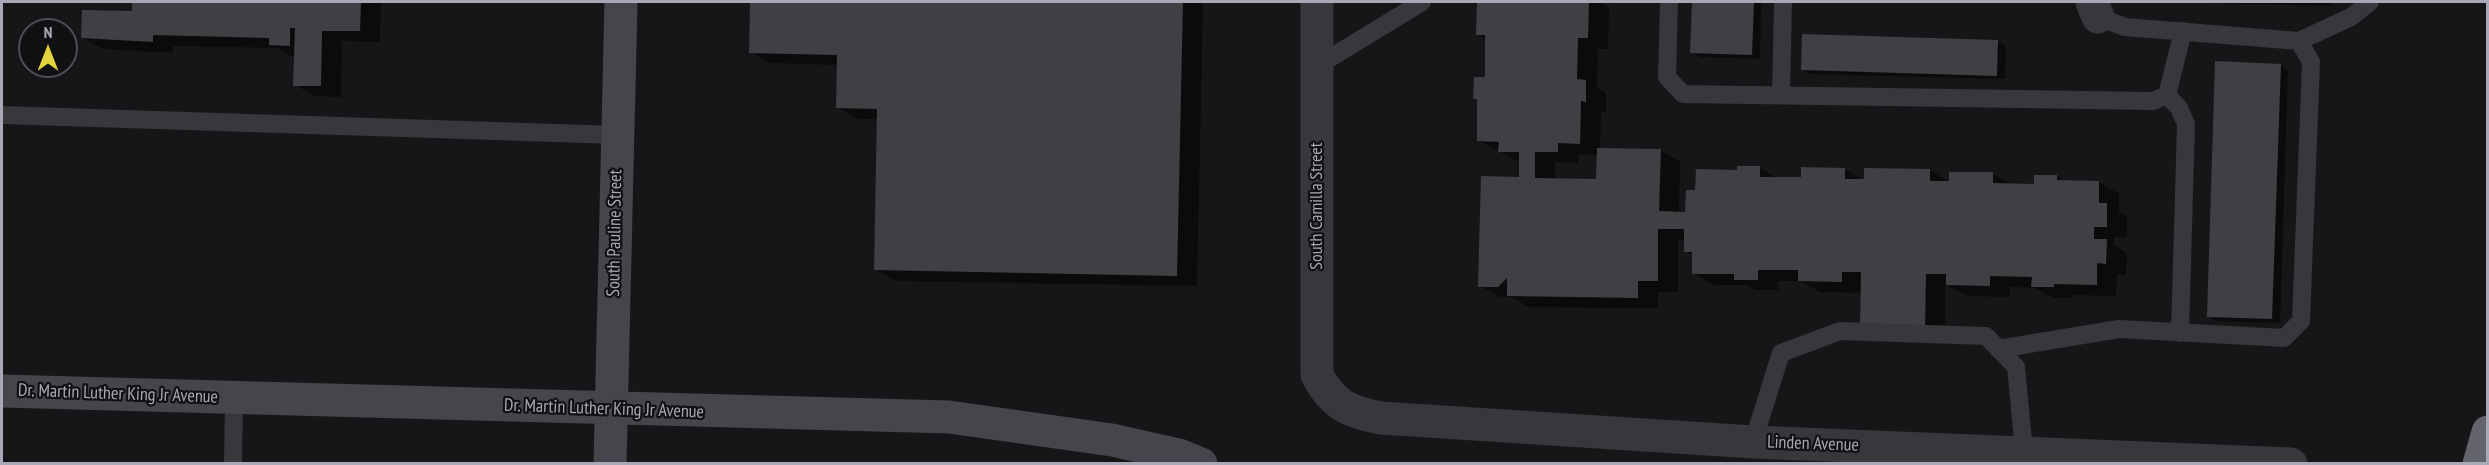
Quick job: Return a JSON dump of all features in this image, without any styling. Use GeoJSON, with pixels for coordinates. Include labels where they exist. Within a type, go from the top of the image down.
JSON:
{"type":"FeatureCollection","features":[{"type":"Feature","properties":{"kind":"highway"},"geometry":{"type":"LineString","coordinates":[[2479,464],[2487,432]]}},
{"type":"Feature","properties":{"kind":"main road","name":"South Pauline Street"},"geometry":{"type":"LineString","coordinates":[[610,464],[621,2]]}},
{"type":"Feature","properties":{"kind":"main road","name":"Dr. Martin Luther King Jr Avenue"},"geometry":{"type":"LineString","coordinates":[[2,391],[611,410],[949,417],[1113,440],[1179,455],[1201,464]]}},
{"type":"Feature","properties":{"kind":"street","name":"South Camilla Street"},"geometry":{"type":"LineString","coordinates":[[1317,2],[1317,375],[1326,393],[1339,403]]}},
{"type":"Feature","properties":{"kind":"street","name":"Linden Avenue"},"geometry":{"type":"LineString","coordinates":[[1339,403],[1357,413],[1381,418],[1754,442],[1833,454],[2024,452],[2291,464]]}},
{"type":"Feature","properties":{"kind":"lane"},"geometry":{"type":"LineString","coordinates":[[1317,66],[1422,2]]}},
{"type":"Feature","properties":{"kind":"lane"},"geometry":{"type":"LineString","coordinates":[[1669,2],[1667,77],[1683,94],[2153,101],[2167,95]]}},
{"type":"Feature","properties":{"kind":"lane"},"geometry":{"type":"LineString","coordinates":[[1781,95],[1783,2]]}},
{"type":"Feature","properties":{"kind":"lane"},"geometry":{"type":"LineString","coordinates":[[2095,9],[2125,27],[2300,41],[2351,17],[2370,2]]}},
{"type":"Feature","properties":{"kind":"lane"},"geometry":{"type":"LineString","coordinates":[[2167,95],[2183,31]]}},
{"type":"Feature","properties":{"kind":"lane"},"geometry":{"type":"LineString","coordinates":[[1998,349],[2119,329],[2283,338],[2301,321],[2311,62],[2300,41]]}},
{"type":"Feature","properties":{"kind":"lane"},"geometry":{"type":"LineString","coordinates":[[2167,95],[2179,108],[2186,124],[2181,333]]}},
{"type":"Feature","properties":{"kind":"lane"},"geometry":{"type":"LineString","coordinates":[[2,115],[618,135]]}},
{"type":"Feature","properties":{"kind":"lane"},"geometry":{"type":"LineString","coordinates":[[1754,442],[1781,353],[1840,331],[1986,336],[2016,368],[2024,452]]}},
{"type":"Feature","properties":{"kind":"lane"},"geometry":{"type":"LineString","coordinates":[[233,464],[234,398]]}},
{"type":"Feature","properties":{"kind":"building"},"geometry":{"type":"Polygon","coordinates":[[[132,2],[361,2],[360,31],[322,31],[321,86],[293,86],[295,28],[290,28],[290,46],[269,45],[269,38],[153,35],[153,42],[81,38],[82,10],[132,11],[132,2]]]}},
{"type":"Feature","properties":{"kind":"building"},"geometry":{"type":"Polygon","coordinates":[[[750,2],[1183,2],[1177,276],[874,270],[877,109],[836,108],[837,55],[749,53],[750,2]]]}},
{"type":"Feature","properties":{"kind":"building"},"geometry":{"type":"Polygon","coordinates":[[[1477,2],[1589,2],[1588,38],[1578,38],[1577,79],[1586,80],[1586,102],[1581,101],[1580,144],[1558,143],[1558,152],[1535,152],[1535,178],[1596,179],[1597,148],[1661,149],[1659,211],[1685,212],[1686,190],[1695,190],[1696,169],[1737,170],[1737,166],[1760,166],[1760,177],[1801,177],[1801,167],[1845,168],[1845,179],[1864,179],[1864,168],[1930,169],[1930,181],[1949,181],[1949,172],[1993,172],[1993,183],[2034,184],[2034,175],[2057,175],[2057,180],[2099,181],[2099,203],[2107,203],[2107,227],[2094,227],[2094,239],[2107,239],[2106,264],[2097,263],[2097,285],[2054,284],[2054,287],[2031,287],[2032,277],[1990,276],[1990,286],[1946,285],[1946,274],[1926,274],[1925,329],[1860,328],[1861,272],[1842,272],[1842,282],[1798,281],[1798,270],[1758,270],[1758,280],[1734,280],[1734,274],[1692,274],[1692,252],[1684,252],[1684,229],[1658,229],[1658,281],[1638,281],[1638,298],[1507,296],[1507,278],[1498,287],[1478,287],[1481,176],[1519,177],[1519,152],[1498,152],[1499,142],[1477,141],[1477,99],[1473,99],[1474,77],[1485,77],[1485,35],[1476,35],[1477,2]]]}},
{"type":"Feature","properties":{"kind":"building"},"geometry":{"type":"Polygon","coordinates":[[[1692,2],[1754,2],[1752,55],[1690,53],[1692,2]]]}},
{"type":"Feature","properties":{"kind":"building"},"geometry":{"type":"Polygon","coordinates":[[[1802,34],[1998,40],[1997,76],[1801,70],[1802,34]]]}},
{"type":"Feature","properties":{"kind":"building"},"geometry":{"type":"Polygon","coordinates":[[[2215,61],[2281,64],[2272,319],[2207,317],[2215,61]]]}}]}
